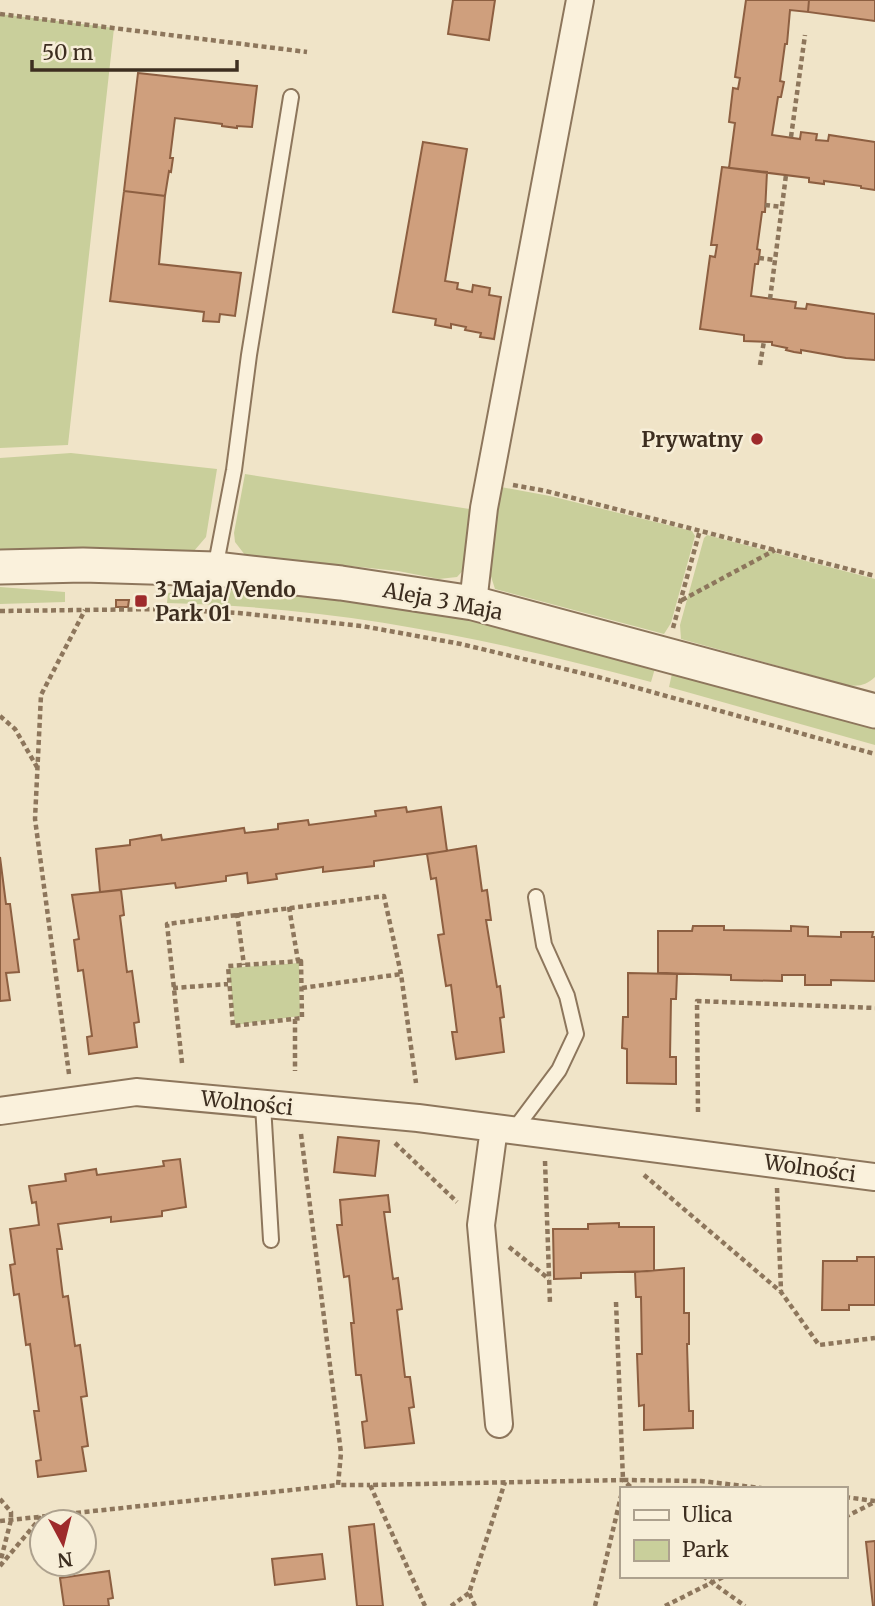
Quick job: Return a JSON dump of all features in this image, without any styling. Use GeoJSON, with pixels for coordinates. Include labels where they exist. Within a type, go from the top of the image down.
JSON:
{"type":"FeatureCollection","features":[{"type":"Feature","properties":{"kind":"street"},"geometry":{"type":"LineString","coordinates":[[473,603],[484,508],[580,0]]}},
{"type":"Feature","properties":{"kind":"street","name":"Aleja 3 Maja"},"geometry":{"type":"LineString","coordinates":[[0,568],[83,565],[215,569],[341,583],[473,603],[875,711]]}},
{"type":"Feature","properties":{"kind":"street","name":"Wolności"},"geometry":{"type":"LineString","coordinates":[[0,1111],[136,1092],[418,1118],[875,1177]]}},
{"type":"Feature","properties":{"kind":"street"},"geometry":{"type":"LineString","coordinates":[[499,1424],[481,1225],[504,1129]]}},
{"type":"Feature","properties":{"kind":"lane"},"geometry":{"type":"LineString","coordinates":[[215,569],[234,470],[251,342],[291,97]]}},
{"type":"Feature","properties":{"kind":"lane"},"geometry":{"type":"LineString","coordinates":[[504,1129],[559,1070],[576,1034],[567,996],[544,945],[536,897]]}},
{"type":"Feature","properties":{"kind":"lane"},"geometry":{"type":"LineString","coordinates":[[263,1105],[271,1240]]}},
{"type":"Feature","properties":{"kind":"path"},"geometry":{"type":"LineString","coordinates":[[0,14],[307,52]]}},
{"type":"Feature","properties":{"kind":"path"},"geometry":{"type":"LineString","coordinates":[[791,137],[805,35]]}},
{"type":"Feature","properties":{"kind":"path"},"geometry":{"type":"LineString","coordinates":[[770,299],[786,175]]}},
{"type":"Feature","properties":{"kind":"path"},"geometry":{"type":"LineString","coordinates":[[765,205],[782,207]]}},
{"type":"Feature","properties":{"kind":"path"},"geometry":{"type":"LineString","coordinates":[[759,258],[775,260]]}},
{"type":"Feature","properties":{"kind":"path"},"geometry":{"type":"LineString","coordinates":[[760,365],[764,341]]}},
{"type":"Feature","properties":{"kind":"path"},"geometry":{"type":"LineString","coordinates":[[489,481],[546,491],[875,576]]}},
{"type":"Feature","properties":{"kind":"path"},"geometry":{"type":"LineString","coordinates":[[671,636],[700,530]]}},
{"type":"Feature","properties":{"kind":"path"},"geometry":{"type":"LineString","coordinates":[[681,600],[775,550]]}},
{"type":"Feature","properties":{"kind":"path"},"geometry":{"type":"LineString","coordinates":[[70,1083],[35,818],[41,695],[86,609]]}},
{"type":"Feature","properties":{"kind":"path"},"geometry":{"type":"LineString","coordinates":[[0,611],[164,609],[239,613],[362,626],[461,644],[598,677],[875,754]]}},
{"type":"Feature","properties":{"kind":"path"},"geometry":{"type":"LineString","coordinates":[[0,716],[15,729],[38,768]]}},
{"type":"Feature","properties":{"kind":"path"},"geometry":{"type":"LineString","coordinates":[[182,1063],[167,924],[384,896],[401,974],[416,1083]]}},
{"type":"Feature","properties":{"kind":"path"},"geometry":{"type":"LineString","coordinates":[[289,907],[298,961],[301,961],[302,1018],[233,1026],[228,966],[298,961]]}},
{"type":"Feature","properties":{"kind":"path"},"geometry":{"type":"LineString","coordinates":[[237,913],[244,965]]}},
{"type":"Feature","properties":{"kind":"path"},"geometry":{"type":"LineString","coordinates":[[302,988],[401,974]]}},
{"type":"Feature","properties":{"kind":"path"},"geometry":{"type":"LineString","coordinates":[[173,988],[228,984]]}},
{"type":"Feature","properties":{"kind":"path"},"geometry":{"type":"LineString","coordinates":[[698,1112],[697,1001],[875,1008]]}},
{"type":"Feature","properties":{"kind":"path"},"geometry":{"type":"LineString","coordinates":[[295,1019],[295,1071]]}},
{"type":"Feature","properties":{"kind":"path"},"geometry":{"type":"LineString","coordinates":[[300,1126],[341,1453],[338,1485]]}},
{"type":"Feature","properties":{"kind":"path"},"geometry":{"type":"LineString","coordinates":[[385,1134],[481,1225],[549,1279]]}},
{"type":"Feature","properties":{"kind":"path"},"geometry":{"type":"LineString","coordinates":[[545,1150],[550,1304]]}},
{"type":"Feature","properties":{"kind":"path"},"geometry":{"type":"LineString","coordinates":[[638,1169],[781,1292],[819,1345],[875,1338]]}},
{"type":"Feature","properties":{"kind":"path"},"geometry":{"type":"LineString","coordinates":[[776,1177],[781,1292]]}},
{"type":"Feature","properties":{"kind":"path"},"geometry":{"type":"LineString","coordinates":[[616,1301],[622,1487]]}},
{"type":"Feature","properties":{"kind":"path"},"geometry":{"type":"LineString","coordinates":[[98,1510],[338,1485],[622,1480],[701,1481],[752,1487]]}},
{"type":"Feature","properties":{"kind":"path"},"geometry":{"type":"LineString","coordinates":[[622,1480],[631,1487]]}},
{"type":"Feature","properties":{"kind":"path"},"geometry":{"type":"LineString","coordinates":[[452,1606],[469,1593],[505,1482]]}},
{"type":"Feature","properties":{"kind":"path"},"geometry":{"type":"LineString","coordinates":[[370,1485],[425,1606]]}},
{"type":"Feature","properties":{"kind":"path"},"geometry":{"type":"LineString","coordinates":[[847,1497],[875,1501]]}},
{"type":"Feature","properties":{"kind":"path"},"geometry":{"type":"LineString","coordinates":[[0,1499],[11,1512],[11,1520],[0,1564]]}},
{"type":"Feature","properties":{"kind":"path"},"geometry":{"type":"LineString","coordinates":[[595,1606],[620,1500]]}},
{"type":"Feature","properties":{"kind":"path"},"geometry":{"type":"LineString","coordinates":[[847,1516],[875,1501]]}},
{"type":"Feature","properties":{"kind":"path"},"geometry":{"type":"LineString","coordinates":[[0,1521],[28,1518]]}},
{"type":"Feature","properties":{"kind":"path"},"geometry":{"type":"LineString","coordinates":[[0,1564],[28,1533]]}},
{"type":"Feature","properties":{"kind":"path"},"geometry":{"type":"LineString","coordinates":[[706,1578],[745,1606]]}},
{"type":"Feature","properties":{"kind":"path"},"geometry":{"type":"LineString","coordinates":[[665,1606],[721,1578]]}},
{"type":"Feature","properties":{"kind":"path"},"geometry":{"type":"LineString","coordinates":[[469,1593],[475,1606]]}},
{"type":"Feature","properties":{"kind":"green space"},"geometry":{"type":"Polygon","coordinates":[[[0,14],[114,28],[68,445],[0,448],[0,14]]]}},
{"type":"Feature","properties":{"kind":"green space"},"geometry":{"type":"Polygon","coordinates":[[[71,453],[217,469],[206,537],[194,551],[123,548],[0,552],[0,458],[71,453]]]}},
{"type":"Feature","properties":{"kind":"green space"},"geometry":{"type":"Polygon","coordinates":[[[245,474],[476,510],[468,565],[457,577],[439,579],[398,571],[245,555],[235,542],[234,533],[245,474]]]}},
{"type":"Feature","properties":{"kind":"green space"},"geometry":{"type":"Polygon","coordinates":[[[501,487],[550,496],[692,531],[695,536],[671,623],[664,634],[495,589],[488,567],[501,487]]]}},
{"type":"Feature","properties":{"kind":"green space"},"geometry":{"type":"Polygon","coordinates":[[[707,535],[875,579],[875,677],[862,685],[847,685],[681,639],[680,625],[707,535]]]}},
{"type":"Feature","properties":{"kind":"green space"},"geometry":{"type":"Polygon","coordinates":[[[0,587],[65,592],[65,602],[0,604],[0,587]]]}},
{"type":"Feature","properties":{"kind":"green space"},"geometry":{"type":"Polygon","coordinates":[[[244,587],[455,614],[656,665],[651,682],[471,639],[352,618],[292,611],[167,603],[168,593],[244,587]]]}},
{"type":"Feature","properties":{"kind":"green space"},"geometry":{"type":"Polygon","coordinates":[[[673,669],[875,725],[875,745],[669,687],[673,669]]]}},
{"type":"Feature","properties":{"kind":"green space"},"geometry":{"type":"Polygon","coordinates":[[[299,963],[300,1016],[235,1025],[229,968],[299,963]]]}},
{"type":"Feature","properties":{"kind":"building"},"geometry":{"type":"Polygon","coordinates":[[[453,0],[495,0],[489,40],[448,34],[453,0]]]}},
{"type":"Feature","properties":{"kind":"building"},"geometry":{"type":"Polygon","coordinates":[[[746,0],[809,0],[808,12],[790,10],[780,81],[784,82],[781,97],[778,97],[772,135],[800,139],[801,132],[817,134],[816,140],[828,141],[829,135],[875,142],[875,190],[729,168],[735,123],[729,122],[733,88],[738,89],[740,78],[735,77],[746,0]]]}},
{"type":"Feature","properties":{"kind":"building"},"geometry":{"type":"Polygon","coordinates":[[[809,0],[875,0],[875,21],[808,12],[809,0]]]}},
{"type":"Feature","properties":{"kind":"building"},"geometry":{"type":"Polygon","coordinates":[[[138,73],[257,86],[252,127],[237,128],[175,118],[170,158],[173,158],[165,196],[124,191],[138,73]]]}},
{"type":"Feature","properties":{"kind":"building"},"geometry":{"type":"Polygon","coordinates":[[[423,142],[467,149],[445,281],[458,283],[457,289],[472,292],[473,285],[490,288],[489,295],[501,297],[494,339],[480,337],[481,333],[465,330],[466,327],[435,325],[436,319],[393,312],[423,142]]]}},
{"type":"Feature","properties":{"kind":"building"},"geometry":{"type":"Polygon","coordinates":[[[722,167],[767,172],[765,212],[762,212],[757,249],[760,250],[759,258],[758,264],[755,264],[751,296],[796,302],[795,308],[806,309],[807,304],[875,314],[875,360],[801,350],[801,353],[794,352],[772,345],[772,342],[744,341],[744,335],[700,329],[710,256],[715,257],[717,245],[711,245],[722,167]]]}},
{"type":"Feature","properties":{"kind":"building"},"geometry":{"type":"Polygon","coordinates":[[[124,191],[165,196],[159,264],[241,273],[235,316],[220,314],[219,322],[203,321],[204,312],[110,301],[124,191]]]}},
{"type":"Feature","properties":{"kind":"building"},"geometry":{"type":"Polygon","coordinates":[[[116,600],[129,600],[128,607],[116,607],[116,600]]]}},
{"type":"Feature","properties":{"kind":"building"},"geometry":{"type":"Polygon","coordinates":[[[406,807],[407,812],[441,807],[447,851],[374,861],[374,866],[323,872],[323,867],[276,874],[277,879],[248,883],[247,873],[226,876],[226,881],[176,888],[175,883],[100,892],[96,849],[130,845],[130,840],[161,835],[162,840],[244,828],[245,833],[278,829],[278,824],[308,820],[309,825],[376,816],[375,811],[406,807]]]}},
{"type":"Feature","properties":{"kind":"building"},"geometry":{"type":"Polygon","coordinates":[[[476,846],[482,891],[487,890],[491,920],[486,920],[497,987],[500,986],[504,1017],[500,1018],[504,1052],[456,1059],[452,1032],[457,1032],[451,985],[446,986],[438,935],[444,934],[436,878],[431,879],[427,854],[476,846]]]}},
{"type":"Feature","properties":{"kind":"building"},"geometry":{"type":"Polygon","coordinates":[[[0,857],[6,904],[10,904],[19,972],[6,973],[10,1000],[0,1001],[0,857]]]}},
{"type":"Feature","properties":{"kind":"building"},"geometry":{"type":"Polygon","coordinates":[[[121,890],[124,915],[120,916],[127,972],[132,971],[139,1022],[134,1023],[137,1047],[89,1054],[87,1037],[92,1036],[83,970],[78,971],[74,940],[79,939],[72,895],[121,890]]]}},
{"type":"Feature","properties":{"kind":"building"},"geometry":{"type":"Polygon","coordinates":[[[693,926],[724,926],[724,930],[791,931],[791,926],[808,927],[808,936],[841,937],[841,932],[873,932],[875,981],[831,980],[831,985],[805,985],[805,975],[782,975],[782,981],[731,980],[731,975],[658,973],[658,931],[692,931],[693,926]]]}},
{"type":"Feature","properties":{"kind":"building"},"geometry":{"type":"Polygon","coordinates":[[[628,973],[677,974],[676,999],[671,999],[670,1057],[676,1057],[676,1084],[627,1083],[627,1049],[622,1048],[623,1017],[628,1017],[628,973]]]}},
{"type":"Feature","properties":{"kind":"building"},"geometry":{"type":"Polygon","coordinates":[[[338,1137],[379,1141],[375,1176],[334,1172],[338,1137]]]}},
{"type":"Feature","properties":{"kind":"building"},"geometry":{"type":"Polygon","coordinates":[[[180,1159],[186,1207],[162,1211],[162,1216],[111,1222],[111,1217],[58,1224],[62,1249],[57,1249],[63,1297],[68,1296],[75,1346],[80,1345],[87,1396],[81,1397],[88,1446],[82,1447],[86,1471],[38,1477],[36,1461],[41,1460],[34,1411],[39,1411],[30,1344],[26,1345],[19,1294],[14,1295],[10,1265],[15,1264],[10,1229],[39,1225],[36,1202],[32,1203],[29,1186],[66,1181],[65,1174],[96,1169],[97,1175],[164,1166],[163,1161],[180,1159]]]}},
{"type":"Feature","properties":{"kind":"building"},"geometry":{"type":"Polygon","coordinates":[[[388,1195],[390,1212],[384,1212],[393,1279],[398,1278],[402,1309],[397,1310],[405,1377],[410,1377],[414,1407],[409,1408],[414,1443],[365,1448],[362,1422],[367,1421],[361,1375],[356,1375],[349,1276],[344,1277],[337,1225],[342,1225],[340,1200],[388,1195]]]}},
{"type":"Feature","properties":{"kind":"building"},"geometry":{"type":"Polygon","coordinates":[[[619,1223],[619,1227],[654,1227],[654,1271],[581,1273],[581,1278],[554,1279],[553,1229],[588,1229],[588,1224],[619,1223]]]}},
{"type":"Feature","properties":{"kind":"building"},"geometry":{"type":"Polygon","coordinates":[[[857,1257],[875,1257],[875,1305],[849,1305],[849,1310],[822,1310],[823,1261],[857,1261],[857,1257]]]}},
{"type":"Feature","properties":{"kind":"building"},"geometry":{"type":"Polygon","coordinates":[[[684,1268],[684,1313],[689,1313],[689,1411],[693,1411],[693,1428],[644,1430],[644,1405],[639,1406],[637,1354],[642,1354],[641,1297],[636,1297],[635,1272],[684,1268]]]}},
{"type":"Feature","properties":{"kind":"building"},"geometry":{"type":"Polygon","coordinates":[[[374,1524],[383,1606],[357,1606],[349,1527],[374,1524]]]}},
{"type":"Feature","properties":{"kind":"building"},"geometry":{"type":"Polygon","coordinates":[[[875,1541],[875,1606],[873,1606],[866,1542],[875,1541]]]}},
{"type":"Feature","properties":{"kind":"building"},"geometry":{"type":"Polygon","coordinates":[[[322,1554],[325,1579],[275,1585],[272,1559],[322,1554]]]}},
{"type":"Feature","properties":{"kind":"building"},"geometry":{"type":"Polygon","coordinates":[[[109,1571],[113,1598],[108,1599],[109,1606],[64,1606],[60,1578],[98,1578],[98,1573],[109,1571]]]}},
{"type":"Feature","properties":{"kind":"place","name":"Prywatny"},"geometry":{"type":"Point","coordinates":[757,439]}},
{"type":"Feature","properties":{"kind":"place","name":"3 Maja/Vendo Park 01"},"geometry":{"type":"Point","coordinates":[141,601]}}]}
